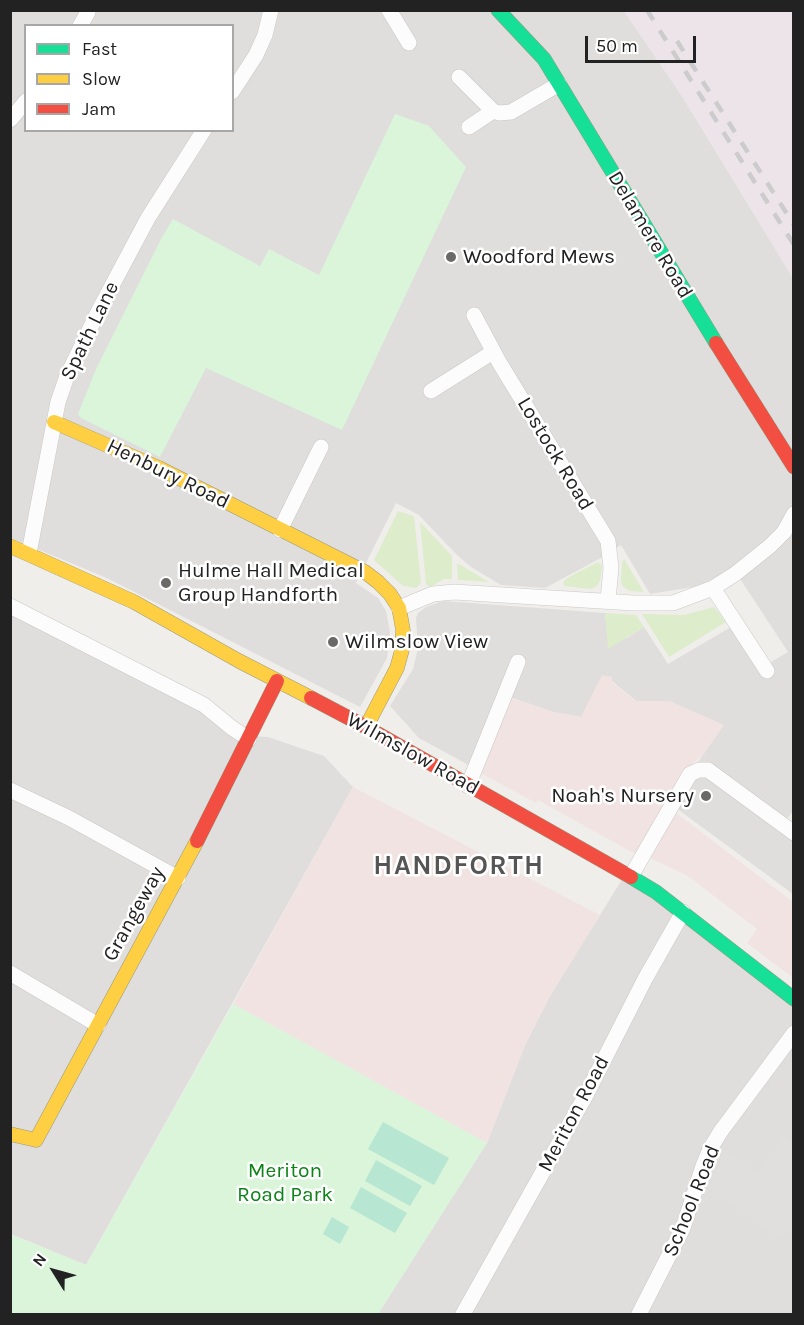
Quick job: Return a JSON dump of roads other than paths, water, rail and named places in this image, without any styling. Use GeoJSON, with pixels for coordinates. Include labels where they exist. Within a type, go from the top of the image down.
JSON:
{"type":"FeatureCollection","features":[{"type":"Feature","properties":{"kind":"street"},"geometry":{"type":"LineString","coordinates":[[234,89],[256,55],[265,35],[271,10]]}},
{"type":"Feature","properties":{"kind":"street"},"geometry":{"type":"LineString","coordinates":[[389,10],[409,43]]}},
{"type":"Feature","properties":{"kind":"street","name":"Delamere Road"},"geometry":{"type":"LineString","coordinates":[[498,10],[543,59],[599,148],[686,296],[794,467]]}},
{"type":"Feature","properties":{"kind":"street"},"geometry":{"type":"LineString","coordinates":[[459,77],[493,111]]}},
{"type":"Feature","properties":{"kind":"street"},"geometry":{"type":"LineString","coordinates":[[469,127],[493,111],[511,112],[559,84]]}},
{"type":"Feature","properties":{"kind":"street"},"geometry":{"type":"LineString","coordinates":[[10,120],[24,103]]}},
{"type":"Feature","properties":{"kind":"street","name":"Spath Lane"},"geometry":{"type":"LineString","coordinates":[[29,552],[58,402],[67,376],[148,218],[203,132]]}},
{"type":"Feature","properties":{"kind":"street","name":"Lostock Road"},"geometry":{"type":"LineString","coordinates":[[474,315],[608,541],[611,568],[608,600]]}},
{"type":"Feature","properties":{"kind":"street"},"geometry":{"type":"LineString","coordinates":[[431,391],[494,352]]}},
{"type":"Feature","properties":{"kind":"street","name":"Henbury Road"},"geometry":{"type":"LineString","coordinates":[[54,422],[91,436],[159,468],[371,576],[390,594],[399,608]]}},
{"type":"Feature","properties":{"kind":"street"},"geometry":{"type":"LineString","coordinates":[[280,530],[321,447]]}},
{"type":"Feature","properties":{"kind":"street"},"geometry":{"type":"LineString","coordinates":[[366,727],[397,668],[402,650],[403,630],[399,608],[433,594],[454,592],[633,603],[674,603],[714,588],[770,546],[784,532],[794,514]]}},
{"type":"Feature","properties":{"kind":"street","name":"Wilmslow Road"},"geometry":{"type":"LineString","coordinates":[[10,546],[29,552],[134,602],[366,727],[631,876],[683,912],[794,999]]}},
{"type":"Feature","properties":{"kind":"street"},"geometry":{"type":"LineString","coordinates":[[714,588],[767,670]]}},
{"type":"Feature","properties":{"kind":"street"},"geometry":{"type":"LineString","coordinates":[[10,606],[204,705],[249,739]]}},
{"type":"Feature","properties":{"kind":"street"},"geometry":{"type":"LineString","coordinates":[[468,786],[518,662]]}},
{"type":"Feature","properties":{"kind":"street","name":"Grangeway"},"geometry":{"type":"LineString","coordinates":[[10,1134],[36,1140],[178,878],[277,681]]}},
{"type":"Feature","properties":{"kind":"street"},"geometry":{"type":"LineString","coordinates":[[631,876],[690,774],[699,770],[708,770],[794,833]]}},
{"type":"Feature","properties":{"kind":"street"},"geometry":{"type":"LineString","coordinates":[[10,790],[69,818],[178,878]]}},
{"type":"Feature","properties":{"kind":"street","name":"Meriton Road"},"geometry":{"type":"LineString","coordinates":[[464,1314],[586,1095],[645,979],[683,912]]}},
{"type":"Feature","properties":{"kind":"street"},"geometry":{"type":"LineString","coordinates":[[10,973],[98,1025]]}},
{"type":"Feature","properties":{"kind":"street","name":"School Road"},"geometry":{"type":"LineString","coordinates":[[639,1314],[683,1228],[710,1149],[733,1114],[794,1033]]}},
{"type":"Feature","properties":{"kind":"railway"},"geometry":{"type":"LineString","coordinates":[[647,10],[794,245]]}},
{"type":"Feature","properties":{"kind":"railway"},"geometry":{"type":"LineString","coordinates":[[677,41],[794,225]]}},
{"type":"Feature","properties":{"kind":"place","name":"Woodford Mews"},"geometry":{"type":"Point","coordinates":[451,257]}},
{"type":"Feature","properties":{"kind":"place","name":"Hulme Hall Medical Group Handforth"},"geometry":{"type":"Point","coordinates":[166,583]}},
{"type":"Feature","properties":{"kind":"place","name":"Wilmslow View"},"geometry":{"type":"Point","coordinates":[333,642]}},
{"type":"Feature","properties":{"kind":"place","name":"Noah's Nursery"},"geometry":{"type":"Point","coordinates":[706,796]}},
{"type":"Feature","properties":{"kind":"district","name":"HANDFORTH"},"geometry":{"type":"Point","coordinates":[459,866]}},
{"type":"Feature","properties":{"kind":"park label","name":"Meriton Road Park"},"geometry":{"type":"Point","coordinates":[285,1183]}}]}
